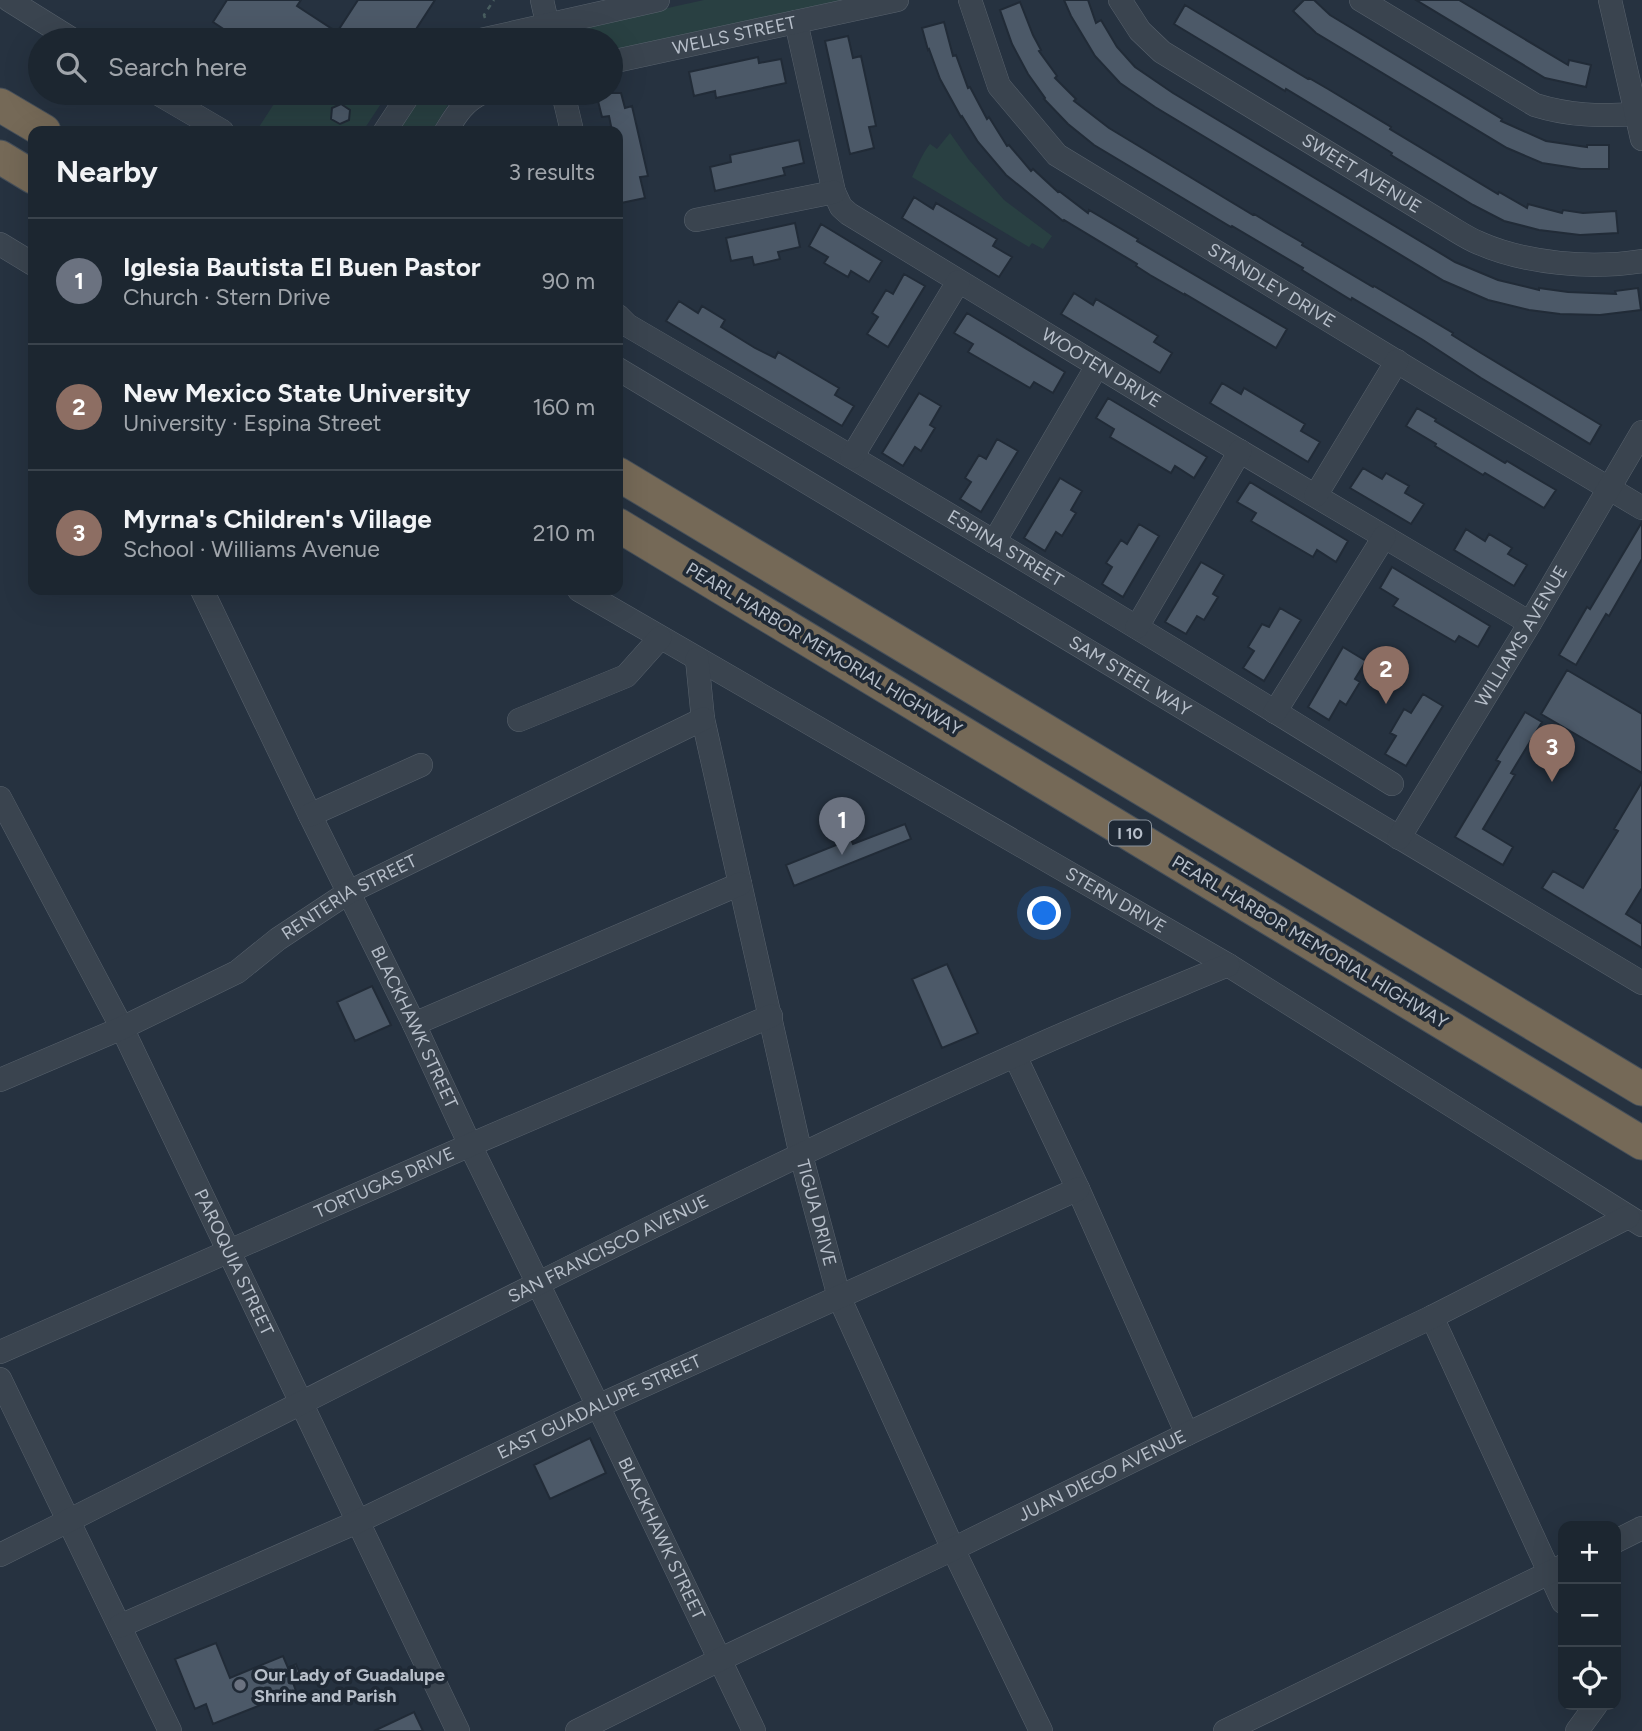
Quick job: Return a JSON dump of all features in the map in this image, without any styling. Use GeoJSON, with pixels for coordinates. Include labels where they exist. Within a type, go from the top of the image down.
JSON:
{"type":"FeatureCollection","features":[{"type":"Feature","properties":{"kind":"highway"},"geometry":{"type":"LineString","coordinates":[[0,105],[36,126]]}},
{"type":"Feature","properties":{"kind":"highway"},"geometry":{"type":"LineString","coordinates":[[0,157],[28,174]]}},
{"type":"Feature","properties":{"kind":"highway","name":"I 10"},"geometry":{"type":"LineString","coordinates":[[623,477],[1642,1089]]}},
{"type":"Feature","properties":{"kind":"highway","name":"PEARL HARBOR MEMORIAL HIGHWAY"},"geometry":{"type":"LineString","coordinates":[[623,528],[1642,1143]]}},
{"type":"Feature","properties":{"kind":"street"},"geometry":{"type":"LineString","coordinates":[[9,0],[54,28]]}},
{"type":"Feature","properties":{"kind":"street"},"geometry":{"type":"LineString","coordinates":[[542,0],[548,28]]}},
{"type":"Feature","properties":{"kind":"street"},"geometry":{"type":"LineString","coordinates":[[563,28],[658,0]]}},
{"type":"Feature","properties":{"kind":"street","name":"WELLS STREET"},"geometry":{"type":"LineString","coordinates":[[623,59],[897,0]]}},
{"type":"Feature","properties":{"kind":"street","name":"STANDLEY DRIVE"},"geometry":{"type":"LineString","coordinates":[[970,0],[999,86],[1057,155],[1642,508]]}},
{"type":"Feature","properties":{"kind":"street","name":"SWEET AVENUE"},"geometry":{"type":"LineString","coordinates":[[1120,0],[1140,31],[1162,52],[1450,228],[1479,243],[1510,254],[1544,261],[1582,265],[1642,261]]}},
{"type":"Feature","properties":{"kind":"street"},"geometry":{"type":"LineString","coordinates":[[1361,0],[1535,106],[1556,112],[1602,116],[1636,114]]}},
{"type":"Feature","properties":{"kind":"street"},"geometry":{"type":"LineString","coordinates":[[1610,0],[1642,139]]}},
{"type":"Feature","properties":{"kind":"street","name":"WOOTEN DRIVE"},"geometry":{"type":"LineString","coordinates":[[796,22],[834,192],[841,207],[849,214],[1097,366],[1530,623]]}},
{"type":"Feature","properties":{"kind":"street"},"geometry":{"type":"LineString","coordinates":[[178,105],[213,126]]}},
{"type":"Feature","properties":{"kind":"street"},"geometry":{"type":"LineString","coordinates":[[389,126],[402,105]]}},
{"type":"Feature","properties":{"kind":"street"},"geometry":{"type":"LineString","coordinates":[[449,126],[464,105]]}},
{"type":"Feature","properties":{"kind":"street"},"geometry":{"type":"LineString","coordinates":[[566,105],[571,126]]}},
{"type":"Feature","properties":{"kind":"street"},"geometry":{"type":"LineString","coordinates":[[696,220],[834,192]]}},
{"type":"Feature","properties":{"kind":"street"},"geometry":{"type":"LineString","coordinates":[[0,244],[28,261]]}},
{"type":"Feature","properties":{"kind":"street"},"geometry":{"type":"LineString","coordinates":[[852,457],[958,282]]}},
{"type":"Feature","properties":{"kind":"street","name":"ESPINA STREET"},"geometry":{"type":"LineString","coordinates":[[623,321],[1137,627],[1392,784]]}},
{"type":"Feature","properties":{"kind":"street"},"geometry":{"type":"LineString","coordinates":[[1316,495],[1397,361]]}},
{"type":"Feature","properties":{"kind":"street"},"geometry":{"type":"LineString","coordinates":[[994,542],[1097,366]]}},
{"type":"Feature","properties":{"kind":"street","name":"SAM STEEL WAY"},"geometry":{"type":"LineString","coordinates":[[623,372],[1642,983]]}},
{"type":"Feature","properties":{"kind":"street","name":"WILLIAMS AVENUE"},"geometry":{"type":"LineString","coordinates":[[1399,838],[1642,432]]}},
{"type":"Feature","properties":{"kind":"street"},"geometry":{"type":"LineString","coordinates":[[1137,627],[1240,451]]}},
{"type":"Feature","properties":{"kind":"street"},"geometry":{"type":"LineString","coordinates":[[1275,712],[1384,537]]}},
{"type":"Feature","properties":{"kind":"street","name":"BLACKHAWK STREET"},"geometry":{"type":"LineString","coordinates":[[204,595],[754,1731]]}},
{"type":"Feature","properties":{"kind":"street","name":"STERN DRIVE"},"geometry":{"type":"LineString","coordinates":[[587,595],[1228,965],[1635,1221]]}},
{"type":"Feature","properties":{"kind":"street"},"geometry":{"type":"LineString","coordinates":[[519,720],[626,676],[660,638]]}},
{"type":"Feature","properties":{"kind":"street","name":"TIGUA DRIVE"},"geometry":{"type":"LineString","coordinates":[[697,659],[703,719],[802,1155],[839,1297],[953,1549],[1041,1731]]}},
{"type":"Feature","properties":{"kind":"street","name":"RENTERIA STREET"},"geometry":{"type":"LineString","coordinates":[[0,1080],[122,1028],[237,972],[278,939],[349,892],[703,719]]}},
{"type":"Feature","properties":{"kind":"street"},"geometry":{"type":"LineString","coordinates":[[310,815],[421,765]]}},
{"type":"Feature","properties":{"kind":"street","name":"PAROQUIA STREET"},"geometry":{"type":"LineString","coordinates":[[0,798],[122,1028],[457,1731]]}},
{"type":"Feature","properties":{"kind":"street"},"geometry":{"type":"LineString","coordinates":[[414,1024],[740,884]]}},
{"type":"Feature","properties":{"kind":"street","name":"SAN FRANCISCO AVENUE"},"geometry":{"type":"LineString","coordinates":[[0,1555],[539,1283],[802,1155],[1014,1056],[1228,965]]}},
{"type":"Feature","properties":{"kind":"street","name":"TORTUGAS DRIVE"},"geometry":{"type":"LineString","coordinates":[[0,1352],[771,1016]]}},
{"type":"Feature","properties":{"kind":"street"},"geometry":{"type":"LineString","coordinates":[[1014,1056],[1078,1189],[1187,1434]]}},
{"type":"Feature","properties":{"kind":"street","name":"EAST GUADALUPE STREET"},"geometry":{"type":"LineString","coordinates":[[120,1626],[357,1521],[598,1406],[1078,1189]]}},
{"type":"Feature","properties":{"kind":"street","name":"JUAN DIEGO AVENUE"},"geometry":{"type":"LineString","coordinates":[[577,1731],[1187,1434],[1635,1221]]}},
{"type":"Feature","properties":{"kind":"street"},"geometry":{"type":"LineString","coordinates":[[1225,1731],[1557,1569],[1432,1317]]}},
{"type":"Feature","properties":{"kind":"street"},"geometry":{"type":"LineString","coordinates":[[0,1379],[170,1731]]}},
{"type":"Feature","properties":{"kind":"street"},"geometry":{"type":"LineString","coordinates":[[1621,1538],[1642,1528]]}},
{"type":"Feature","properties":{"kind":"street"},"geometry":{"type":"LineString","coordinates":[[1577,1731],[1593,1710]]}},
{"type":"Feature","properties":{"kind":"path"},"geometry":{"type":"LineString","coordinates":[[484,15],[494,0]]}},
{"type":"Feature","properties":{"kind":"green space"},"geometry":{"type":"Polygon","coordinates":[[[704,0],[843,0],[623,48],[623,28],[577,28],[704,0]]]}},
{"type":"Feature","properties":{"kind":"green space"},"geometry":{"type":"Polygon","coordinates":[[[273,105],[380,105],[366,126],[260,126],[273,105]]]}},
{"type":"Feature","properties":{"kind":"green space"},"geometry":{"type":"Polygon","coordinates":[[[413,105],[448,105],[435,126],[400,126],[413,105]]]}},
{"type":"Feature","properties":{"kind":"green space"},"geometry":{"type":"Polygon","coordinates":[[[950,133],[969,160],[1004,200],[1052,236],[1043,249],[1032,243],[1029,247],[912,177],[930,144],[937,149],[950,133]]]}},
{"type":"Feature","properties":{"kind":"building"},"geometry":{"type":"Polygon","coordinates":[[[227,0],[301,0],[297,6],[331,28],[222,28],[213,22],[227,0]]]}},
{"type":"Feature","properties":{"kind":"building"},"geometry":{"type":"Polygon","coordinates":[[[358,0],[435,0],[417,28],[340,28],[358,0]]]}},
{"type":"Feature","properties":{"kind":"building"},"geometry":{"type":"Polygon","coordinates":[[[1064,0],[1088,0],[1096,23],[1101,20],[1117,47],[1135,67],[1173,93],[1455,262],[1498,280],[1539,290],[1616,294],[1615,291],[1638,288],[1641,310],[1600,315],[1529,310],[1488,300],[1444,281],[1155,107],[1120,83],[1095,56],[1064,0]]]}},
{"type":"Feature","properties":{"kind":"building"},"geometry":{"type":"Polygon","coordinates":[[[1304,0],[1314,0],[1330,15],[1502,119],[1501,121],[1546,141],[1587,147],[1609,145],[1609,169],[1581,169],[1542,163],[1507,148],[1316,33],[1293,11],[1304,0]]]}},
{"type":"Feature","properties":{"kind":"building"},"geometry":{"type":"Polygon","coordinates":[[[1416,0],[1459,0],[1568,65],[1569,60],[1591,65],[1586,87],[1545,78],[1416,0]]]}},
{"type":"Feature","properties":{"kind":"building"},"geometry":{"type":"Polygon","coordinates":[[[1020,2],[1041,50],[1039,51],[1057,76],[1055,78],[1076,99],[1074,101],[1109,128],[1453,333],[1452,335],[1601,425],[1590,444],[1423,340],[1352,298],[1351,300],[1302,270],[1303,268],[1094,145],[1068,124],[1044,99],[1012,44],[1000,10],[1020,2]]]}},
{"type":"Feature","properties":{"kind":"building"},"geometry":{"type":"Polygon","coordinates":[[[1185,5],[1498,194],[1499,192],[1527,208],[1528,204],[1562,213],[1563,210],[1583,213],[1616,211],[1618,233],[1580,235],[1539,230],[1504,221],[1473,205],[1361,134],[1174,24],[1185,5]]]}},
{"type":"Feature","properties":{"kind":"building"},"geometry":{"type":"Polygon","coordinates":[[[944,22],[953,56],[956,55],[968,88],[970,87],[987,119],[989,117],[1007,146],[1009,145],[1031,171],[1033,169],[1058,192],[1088,213],[1089,210],[1287,329],[1276,348],[1063,221],[1006,175],[961,117],[928,50],[922,28],[944,22]]]}},
{"type":"Feature","properties":{"kind":"building"},"geometry":{"type":"Polygon","coordinates":[[[848,36],[853,58],[861,56],[876,126],[869,127],[874,148],[850,154],[825,41],[848,36]]]}},
{"type":"Feature","properties":{"kind":"building"},"geometry":{"type":"Polygon","coordinates":[[[758,57],[759,63],[781,59],[786,83],[716,98],[715,91],[694,96],[689,72],[758,57]]]}},
{"type":"Feature","properties":{"kind":"building"},"geometry":{"type":"Polygon","coordinates":[[[623,100],[625,108],[632,106],[648,176],[640,177],[645,198],[623,203],[623,126],[611,126],[609,116],[602,117],[599,105],[623,105],[623,100]]]}},
{"type":"Feature","properties":{"kind":"building"},"geometry":{"type":"Polygon","coordinates":[[[342,105],[350,110],[349,120],[340,124],[331,119],[332,108],[342,105]]]}},
{"type":"Feature","properties":{"kind":"building"},"geometry":{"type":"Polygon","coordinates":[[[799,140],[804,163],[783,168],[785,175],[715,191],[710,167],[731,162],[730,155],[799,140]]]}},
{"type":"Feature","properties":{"kind":"building"},"geometry":{"type":"Polygon","coordinates":[[[914,197],[933,209],[936,203],[997,239],[993,246],[1012,257],[999,277],[902,218],[914,197]]]}},
{"type":"Feature","properties":{"kind":"building"},"geometry":{"type":"Polygon","coordinates":[[[795,223],[800,247],[778,252],[780,259],[754,265],[752,257],[731,261],[726,238],[795,223]]]}},
{"type":"Feature","properties":{"kind":"building"},"geometry":{"type":"Polygon","coordinates":[[[821,224],[882,261],[869,282],[851,271],[848,277],[824,263],[828,257],[809,246],[821,224]]]}},
{"type":"Feature","properties":{"kind":"building"},"geometry":{"type":"Polygon","coordinates":[[[904,274],[925,286],[888,347],[867,334],[878,317],[872,313],[886,290],[893,294],[904,274]]]}},
{"type":"Feature","properties":{"kind":"building"},"geometry":{"type":"Polygon","coordinates":[[[1074,293],[1093,305],[1096,299],[1158,336],[1154,342],[1172,353],[1160,373],[1061,314],[1074,293]]]}},
{"type":"Feature","properties":{"kind":"building"},"geometry":{"type":"Polygon","coordinates":[[[679,301],[698,313],[702,306],[725,320],[721,327],[755,348],[775,358],[778,352],[839,388],[835,395],[854,406],[842,426],[666,321],[679,301]]]}},
{"type":"Feature","properties":{"kind":"building"},"geometry":{"type":"Polygon","coordinates":[[[967,313],[1065,372],[1053,393],[1034,382],[1030,388],[968,352],[973,344],[954,333],[967,313]]]}},
{"type":"Feature","properties":{"kind":"building"},"geometry":{"type":"Polygon","coordinates":[[[1222,383],[1241,394],[1244,388],[1305,424],[1301,431],[1320,442],[1308,462],[1210,403],[1222,383]]]}},
{"type":"Feature","properties":{"kind":"building"},"geometry":{"type":"Polygon","coordinates":[[[919,393],[941,406],[930,425],[935,428],[921,451],[915,447],[903,466],[882,453],[919,393]]]}},
{"type":"Feature","properties":{"kind":"building"},"geometry":{"type":"Polygon","coordinates":[[[1108,398],[1207,457],[1194,478],[1175,466],[1171,473],[1110,437],[1114,429],[1096,418],[1108,398]]]}},
{"type":"Feature","properties":{"kind":"building"},"geometry":{"type":"Polygon","coordinates":[[[1417,408],[1505,463],[1507,461],[1556,490],[1544,508],[1485,473],[1483,475],[1406,426],[1417,408]]]}},
{"type":"Feature","properties":{"kind":"building"},"geometry":{"type":"Polygon","coordinates":[[[997,439],[1018,451],[981,512],[960,499],[971,482],[965,478],[979,455],[986,459],[997,439]]]}},
{"type":"Feature","properties":{"kind":"building"},"geometry":{"type":"Polygon","coordinates":[[[1363,468],[1382,479],[1386,473],[1409,486],[1405,493],[1424,504],[1411,524],[1350,488],[1363,468]]]}},
{"type":"Feature","properties":{"kind":"building"},"geometry":{"type":"Polygon","coordinates":[[[1060,478],[1082,491],[1071,510],[1076,513],[1062,536],[1056,532],[1045,551],[1024,538],[1060,478]]]}},
{"type":"Feature","properties":{"kind":"building"},"geometry":{"type":"Polygon","coordinates":[[[1250,482],[1348,541],[1336,562],[1317,550],[1313,557],[1251,521],[1256,513],[1237,502],[1250,482]]]}},
{"type":"Feature","properties":{"kind":"building"},"geometry":{"type":"Polygon","coordinates":[[[1642,522],[1642,559],[1609,616],[1606,614],[1576,665],[1559,655],[1642,522]]]}},
{"type":"Feature","properties":{"kind":"building"},"geometry":{"type":"Polygon","coordinates":[[[1139,524],[1159,536],[1123,597],[1102,584],[1112,567],[1106,563],[1121,540],[1127,544],[1139,524]]]}},
{"type":"Feature","properties":{"kind":"building"},"geometry":{"type":"Polygon","coordinates":[[[1466,529],[1485,541],[1489,534],[1512,548],[1508,554],[1527,565],[1514,586],[1454,550],[1466,529]]]}},
{"type":"Feature","properties":{"kind":"building"},"geometry":{"type":"Polygon","coordinates":[[[1201,562],[1224,575],[1213,594],[1218,597],[1204,620],[1197,616],[1186,634],[1165,622],[1201,562]]]}},
{"type":"Feature","properties":{"kind":"building"},"geometry":{"type":"Polygon","coordinates":[[[1392,567],[1490,626],[1478,647],[1459,636],[1455,642],[1393,606],[1398,599],[1380,588],[1392,567]]]}},
{"type":"Feature","properties":{"kind":"building"},"geometry":{"type":"Polygon","coordinates":[[[1280,608],[1301,620],[1264,681],[1243,668],[1254,651],[1248,647],[1262,624],[1269,627],[1280,608]]]}},
{"type":"Feature","properties":{"kind":"building"},"geometry":{"type":"Polygon","coordinates":[[[1343,647],[1366,661],[1355,679],[1360,682],[1346,705],[1340,701],[1329,720],[1308,707],[1343,647]]]}},
{"type":"Feature","properties":{"kind":"building"},"geometry":{"type":"Polygon","coordinates":[[[1567,670],[1642,714],[1642,773],[1541,714],[1567,670]]]}},
{"type":"Feature","properties":{"kind":"building"},"geometry":{"type":"Polygon","coordinates":[[[1423,694],[1443,706],[1406,766],[1385,754],[1396,736],[1390,733],[1404,709],[1411,713],[1423,694]]]}},
{"type":"Feature","properties":{"kind":"building"},"geometry":{"type":"Polygon","coordinates":[[[1525,712],[1542,722],[1511,773],[1515,775],[1483,829],[1513,847],[1503,865],[1455,837],[1500,762],[1496,760],[1525,712]]]}},
{"type":"Feature","properties":{"kind":"building"},"geometry":{"type":"Polygon","coordinates":[[[1642,782],[1642,888],[1626,914],[1642,924],[1642,948],[1542,888],[1553,871],[1583,888],[1618,831],[1614,829],[1642,782]]]}},
{"type":"Feature","properties":{"kind":"building"},"geometry":{"type":"Polygon","coordinates":[[[905,824],[911,839],[794,886],[786,865],[851,839],[853,844],[905,824]]]}},
{"type":"Feature","properties":{"kind":"building"},"geometry":{"type":"Polygon","coordinates":[[[947,964],[978,1033],[942,1048],[912,979],[947,964]]]}},
{"type":"Feature","properties":{"kind":"building"},"geometry":{"type":"Polygon","coordinates":[[[372,986],[391,1025],[355,1041],[337,1002],[372,986]]]}},
{"type":"Feature","properties":{"kind":"building"},"geometry":{"type":"Polygon","coordinates":[[[590,1438],[606,1473],[550,1499],[534,1465],[590,1438]]]}},
{"type":"Feature","properties":{"kind":"building","name":"Our Lady of Guadalupe Shrine and Parish"},"geometry":{"type":"Polygon","coordinates":[[[216,1643],[230,1678],[283,1656],[288,1668],[296,1664],[301,1676],[292,1680],[296,1691],[213,1724],[206,1704],[195,1709],[175,1659],[216,1643]]]}},
{"type":"Feature","properties":{"kind":"building"},"geometry":{"type":"Polygon","coordinates":[[[414,1712],[423,1731],[374,1731],[414,1712]]]}},
{"type":"Feature","properties":{"kind":"place","name":"New Mexico State University"},"geometry":{"type":"Point","coordinates":[1386,704]}},
{"type":"Feature","properties":{"kind":"place","name":"Myrna's Children's Village"},"geometry":{"type":"Point","coordinates":[1552,782]}},
{"type":"Feature","properties":{"kind":"place","name":"Iglesia Bautista El Buen Pastor"},"geometry":{"type":"Point","coordinates":[842,855]}},
{"type":"Feature","properties":{"kind":"place","name":"Our Lady of Guadalupe Shrine and Parish"},"geometry":{"type":"Point","coordinates":[240,1685]}}]}
